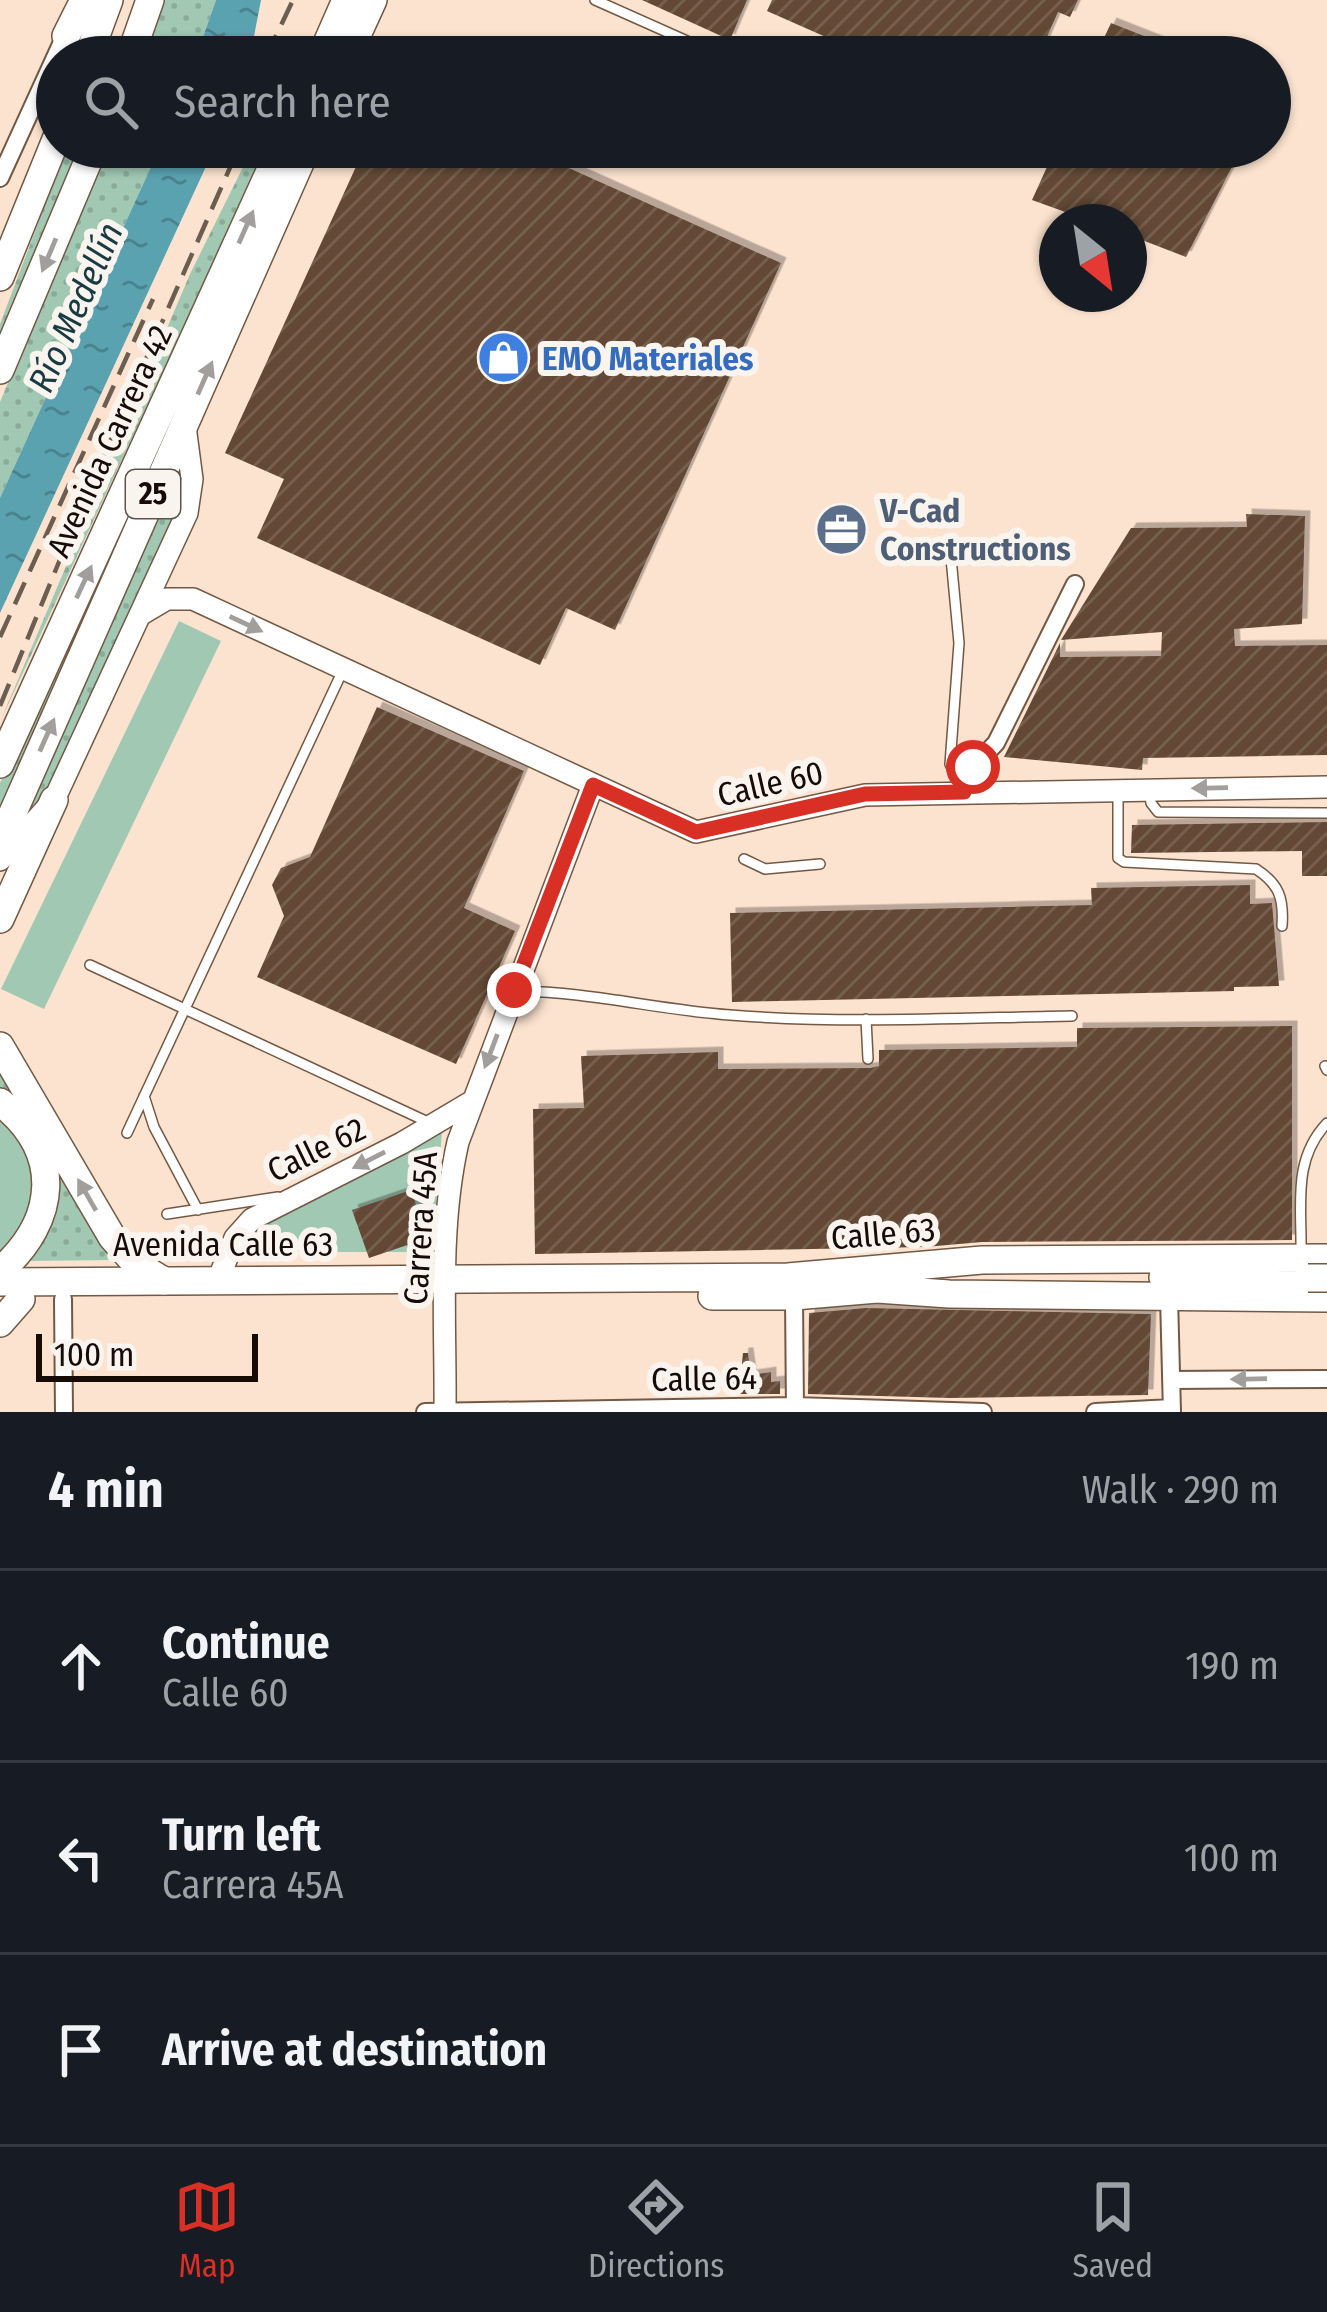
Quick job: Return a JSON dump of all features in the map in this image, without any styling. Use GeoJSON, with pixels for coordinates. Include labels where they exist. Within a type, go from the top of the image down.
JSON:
{"type":"FeatureCollection","features":[{"type":"Feature","properties":{"kind":"main road"},"geometry":{"type":"LineString","coordinates":[[66,36],[81,0]]}},
{"type":"Feature","properties":{"kind":"main road"},"geometry":{"type":"LineString","coordinates":[[96,36],[109,0]]}},
{"type":"Feature","properties":{"kind":"main road"},"geometry":{"type":"LineString","coordinates":[[138,36],[151,0]]}},
{"type":"Feature","properties":{"kind":"main road"},"geometry":{"type":"LineString","coordinates":[[337,36],[346,0]]}},
{"type":"Feature","properties":{"kind":"main road"},"geometry":{"type":"LineString","coordinates":[[341,36],[363,0]]}},
{"type":"Feature","properties":{"kind":"main road"},"geometry":{"type":"LineString","coordinates":[[344,36],[373,0]]}},
{"type":"Feature","properties":{"kind":"main road"},"geometry":{"type":"LineString","coordinates":[[0,278],[44,168]]}},
{"type":"Feature","properties":{"kind":"main road"},"geometry":{"type":"LineString","coordinates":[[0,370],[85,168]]}},
{"type":"Feature","properties":{"kind":"main road","name":"Avenida Carrera 42"},"geometry":{"type":"LineString","coordinates":[[0,764],[271,168]]}},
{"type":"Feature","properties":{"kind":"main road","name":"Avenida Carrera 42"},"geometry":{"type":"LineString","coordinates":[[0,842],[298,168]]}},
{"type":"Feature","properties":{"kind":"main road"},"geometry":{"type":"LineString","coordinates":[[0,919],[54,800]]}},
{"type":"Feature","properties":{"kind":"main road"},"geometry":{"type":"LineString","coordinates":[[0,1046],[112,1237],[136,1264],[164,1281]]}},
{"type":"Feature","properties":{"kind":"main road"},"geometry":{"type":"LineString","coordinates":[[0,1102],[29,1134],[46,1174],[47,1192],[34,1231],[0,1271]]}},
{"type":"Feature","properties":{"kind":"main road"},"geometry":{"type":"LineString","coordinates":[[1313,1297],[1309,1290],[1314,1257]]}},
{"type":"Feature","properties":{"kind":"main road","name":"Calle 63"},"geometry":{"type":"LineString","coordinates":[[446,1288],[788,1277],[982,1260],[1314,1257]]}},
{"type":"Feature","properties":{"kind":"main road"},"geometry":{"type":"LineString","coordinates":[[877,1289],[1034,1278],[1327,1278]]}},
{"type":"Feature","properties":{"kind":"main road","name":"Avenida Calle 63"},"geometry":{"type":"LineString","coordinates":[[7,1294],[218,1280],[446,1288]]}},
{"type":"Feature","properties":{"kind":"main road","name":"Avenida Calle 63"},"geometry":{"type":"LineString","coordinates":[[7,1294],[63,1299],[446,1288]]}},
{"type":"Feature","properties":{"kind":"main road","name":"Calle 63"},"geometry":{"type":"LineString","coordinates":[[446,1288],[794,1296],[877,1289],[949,1294],[1313,1297]]}},
{"type":"Feature","properties":{"kind":"main road"},"geometry":{"type":"LineString","coordinates":[[0,1323],[7,1294]]}},
{"type":"Feature","properties":{"kind":"street"},"geometry":{"type":"LineString","coordinates":[[0,178],[10,141],[36,92]]}},
{"type":"Feature","properties":{"kind":"street","name":"Avenida Carrera 42"},"geometry":{"type":"LineString","coordinates":[[0,860],[54,800],[191,497],[185,424]]}},
{"type":"Feature","properties":{"kind":"street"},"geometry":{"type":"LineString","coordinates":[[964,792],[973,767],[996,743],[1076,584]]}},
{"type":"Feature","properties":{"kind":"street","name":"Calle 60"},"geometry":{"type":"LineString","coordinates":[[140,615],[166,599],[193,599],[696,832],[865,794],[1327,787]]}},
{"type":"Feature","properties":{"kind":"street","name":"Carrera 45A"},"geometry":{"type":"LineString","coordinates":[[445,1412],[450,1179],[471,1102],[593,785]]}},
{"type":"Feature","properties":{"kind":"street","name":"Calle 62"},"geometry":{"type":"LineString","coordinates":[[218,1280],[242,1228],[260,1213],[471,1102]]}},
{"type":"Feature","properties":{"kind":"street"},"geometry":{"type":"LineString","coordinates":[[794,1296],[795,1409]]}},
{"type":"Feature","properties":{"kind":"street"},"geometry":{"type":"LineString","coordinates":[[1095,1412],[1172,1410],[1169,1297]]}},
{"type":"Feature","properties":{"kind":"street"},"geometry":{"type":"LineString","coordinates":[[63,1299],[64,1412]]}},
{"type":"Feature","properties":{"kind":"street"},"geometry":{"type":"LineString","coordinates":[[1171,1380],[1327,1379]]}},
{"type":"Feature","properties":{"kind":"street","name":"Calle 64"},"geometry":{"type":"LineString","coordinates":[[425,1412],[983,1412]]}},
{"type":"Feature","properties":{"kind":"lane"},"geometry":{"type":"LineString","coordinates":[[595,0],[676,36]]}},
{"type":"Feature","properties":{"kind":"lane"},"geometry":{"type":"LineString","coordinates":[[942,546],[952,559],[958,643],[950,764],[964,792]]}},
{"type":"Feature","properties":{"kind":"lane"},"geometry":{"type":"LineString","coordinates":[[127,1132],[344,670]]}},
{"type":"Feature","properties":{"kind":"lane"},"geometry":{"type":"LineString","coordinates":[[1118,789],[1118,858],[1256,869],[1272,879],[1280,892],[1282,926]]}},
{"type":"Feature","properties":{"kind":"lane"},"geometry":{"type":"LineString","coordinates":[[1149,789],[1158,812],[1327,813]]}},
{"type":"Feature","properties":{"kind":"lane"},"geometry":{"type":"LineString","coordinates":[[744,859],[765,869],[820,864]]}},
{"type":"Feature","properties":{"kind":"lane"},"geometry":{"type":"LineString","coordinates":[[90,965],[435,1125]]}},
{"type":"Feature","properties":{"kind":"lane"},"geometry":{"type":"LineString","coordinates":[[514,990],[724,1015],[1072,1016]]}},
{"type":"Feature","properties":{"kind":"lane"},"geometry":{"type":"LineString","coordinates":[[866,1019],[868,1059]]}},
{"type":"Feature","properties":{"kind":"lane"},"geometry":{"type":"LineString","coordinates":[[144,1096],[163,1146],[198,1210]]}},
{"type":"Feature","properties":{"kind":"lane"},"geometry":{"type":"LineString","coordinates":[[1314,1257],[1302,1164],[1309,1142],[1327,1123]]}},
{"type":"Feature","properties":{"kind":"lane"},"geometry":{"type":"LineString","coordinates":[[166,1214],[296,1195]]}},
{"type":"Feature","properties":{"kind":"green space"},"geometry":{"type":"Polygon","coordinates":[[[162,0],[216,0],[203,36],[149,36],[162,0]]]}},
{"type":"Feature","properties":{"kind":"green space"},"geometry":{"type":"Polygon","coordinates":[[[59,168],[73,168],[0,337],[0,324],[59,168]]]}},
{"type":"Feature","properties":{"kind":"green space"},"geometry":{"type":"Polygon","coordinates":[[[98,168],[150,168],[0,498],[0,402],[98,168]]]}},
{"type":"Feature","properties":{"kind":"green space"},"geometry":{"type":"Polygon","coordinates":[[[243,168],[257,168],[0,722],[190,274],[243,168]]]}},
{"type":"Feature","properties":{"kind":"green space"},"geometry":{"type":"Polygon","coordinates":[[[179,407],[0,816],[0,783],[118,523],[179,407]]]}},
{"type":"Feature","properties":{"kind":"green space"},"geometry":{"type":"Polygon","coordinates":[[[179,459],[177,512],[47,793],[26,812],[179,459]]]}},
{"type":"Feature","properties":{"kind":"green space"},"geometry":{"type":"Polygon","coordinates":[[[179,621],[221,641],[44,1009],[1,989],[179,621]]]}},
{"type":"Feature","properties":{"kind":"green space"},"geometry":{"type":"Polygon","coordinates":[[[0,1064],[116,1260],[25,1261],[0,1064]]]}},
{"type":"Feature","properties":{"kind":"green space"},"geometry":{"type":"Polygon","coordinates":[[[0,1113],[29,1153],[35,1201],[0,1260],[0,1113]]]}},
{"type":"Feature","properties":{"kind":"green space"},"geometry":{"type":"Polygon","coordinates":[[[442,1132],[432,1252],[241,1252],[256,1228],[442,1132]]]}},
{"type":"Feature","properties":{"kind":"water"},"geometry":{"type":"Polygon","coordinates":[[[216,0],[261,0],[254,36],[203,36],[216,0]]]}},
{"type":"Feature","properties":{"kind":"water"},"geometry":{"type":"Polygon","coordinates":[[[150,168],[205,168],[0,613],[0,498],[150,168]]]}},
{"type":"Feature","properties":{"kind":"building"},"geometry":{"type":"Polygon","coordinates":[[[642,0],[747,0],[732,36],[721,36],[642,0]]]}},
{"type":"Feature","properties":{"kind":"building"},"geometry":{"type":"Polygon","coordinates":[[[772,0],[1078,0],[1070,17],[1058,12],[1047,36],[824,36],[767,11],[772,0]]]}},
{"type":"Feature","properties":{"kind":"building"},"geometry":{"type":"Polygon","coordinates":[[[1111,23],[1144,36],[1105,36],[1111,23]]]}},
{"type":"Feature","properties":{"kind":"building","name":"EMO Materiales"},"geometry":{"type":"Polygon","coordinates":[[[355,168],[569,168],[781,263],[615,630],[566,608],[540,665],[257,538],[284,479],[225,453],[355,168]]]}},
{"type":"Feature","properties":{"kind":"building"},"geometry":{"type":"Polygon","coordinates":[[[1046,168],[1231,168],[1186,257],[1147,242],[1147,204],[1043,204],[1032,200],[1046,168]]]}},
{"type":"Feature","properties":{"kind":"building"},"geometry":{"type":"Polygon","coordinates":[[[1246,514],[1305,516],[1302,624],[1234,629],[1235,646],[1327,645],[1327,755],[1143,758],[1142,770],[1004,757],[1060,643],[1060,657],[1161,656],[1162,632],[1061,640],[1131,528],[1247,527],[1246,514]]]}},
{"type":"Feature","properties":{"kind":"building"},"geometry":{"type":"Polygon","coordinates":[[[377,707],[524,771],[464,908],[515,931],[456,1064],[257,977],[284,916],[272,885],[281,868],[310,857],[377,707]]]}},
{"type":"Feature","properties":{"kind":"building"},"geometry":{"type":"Polygon","coordinates":[[[1327,822],[1327,876],[1302,876],[1302,851],[1131,853],[1132,825],[1327,822]]]}},
{"type":"Feature","properties":{"kind":"building"},"geometry":{"type":"Polygon","coordinates":[[[1250,885],[1250,904],[1272,903],[1279,986],[1234,987],[1234,991],[732,1002],[730,913],[1092,905],[1091,888],[1250,885]]]}},
{"type":"Feature","properties":{"kind":"building"},"geometry":{"type":"Polygon","coordinates":[[[1292,1026],[1292,1240],[982,1242],[535,1254],[533,1109],[584,1108],[581,1056],[718,1052],[718,1069],[870,1068],[879,1066],[879,1050],[1077,1047],[1077,1028],[1292,1026]]]}},
{"type":"Feature","properties":{"kind":"building"},"geometry":{"type":"Polygon","coordinates":[[[411,1190],[428,1238],[369,1258],[352,1210],[411,1190]]]}},
{"type":"Feature","properties":{"kind":"building"},"geometry":{"type":"Polygon","coordinates":[[[866,1308],[1151,1314],[1148,1395],[808,1394],[809,1313],[866,1308]]]}},
{"type":"Feature","properties":{"kind":"building"},"geometry":{"type":"Polygon","coordinates":[[[743,1353],[748,1353],[751,1375],[771,1372],[771,1382],[780,1381],[780,1394],[731,1394],[732,1381],[740,1381],[743,1353]]]}},
{"type":"Feature","properties":{"kind":"railway"},"geometry":{"type":"LineString","coordinates":[[276,36],[293,0]]}},
{"type":"Feature","properties":{"kind":"railway"},"geometry":{"type":"LineString","coordinates":[[0,706],[230,168]]}},
{"type":"Feature","properties":{"kind":"railway"},"geometry":{"type":"LineString","coordinates":[[0,637],[153,299]]}},
{"type":"Feature","properties":{"kind":"place","name":"EMO Materiales"},"geometry":{"type":"Point","coordinates":[503,358]}},
{"type":"Feature","properties":{"kind":"place","name":"V-Cad Constructions"},"geometry":{"type":"Point","coordinates":[841,529]}},
{"type":"Feature","properties":{"kind":"route"},"geometry":{"type":"LineString","coordinates":[[514,990],[593,785],[696,832],[865,794],[964,792],[973,767]]}},
{"type":"Feature","properties":{"kind":"water label","name":"Río Medellín"},"geometry":{"type":"Point","coordinates":[75,307]}}]}
